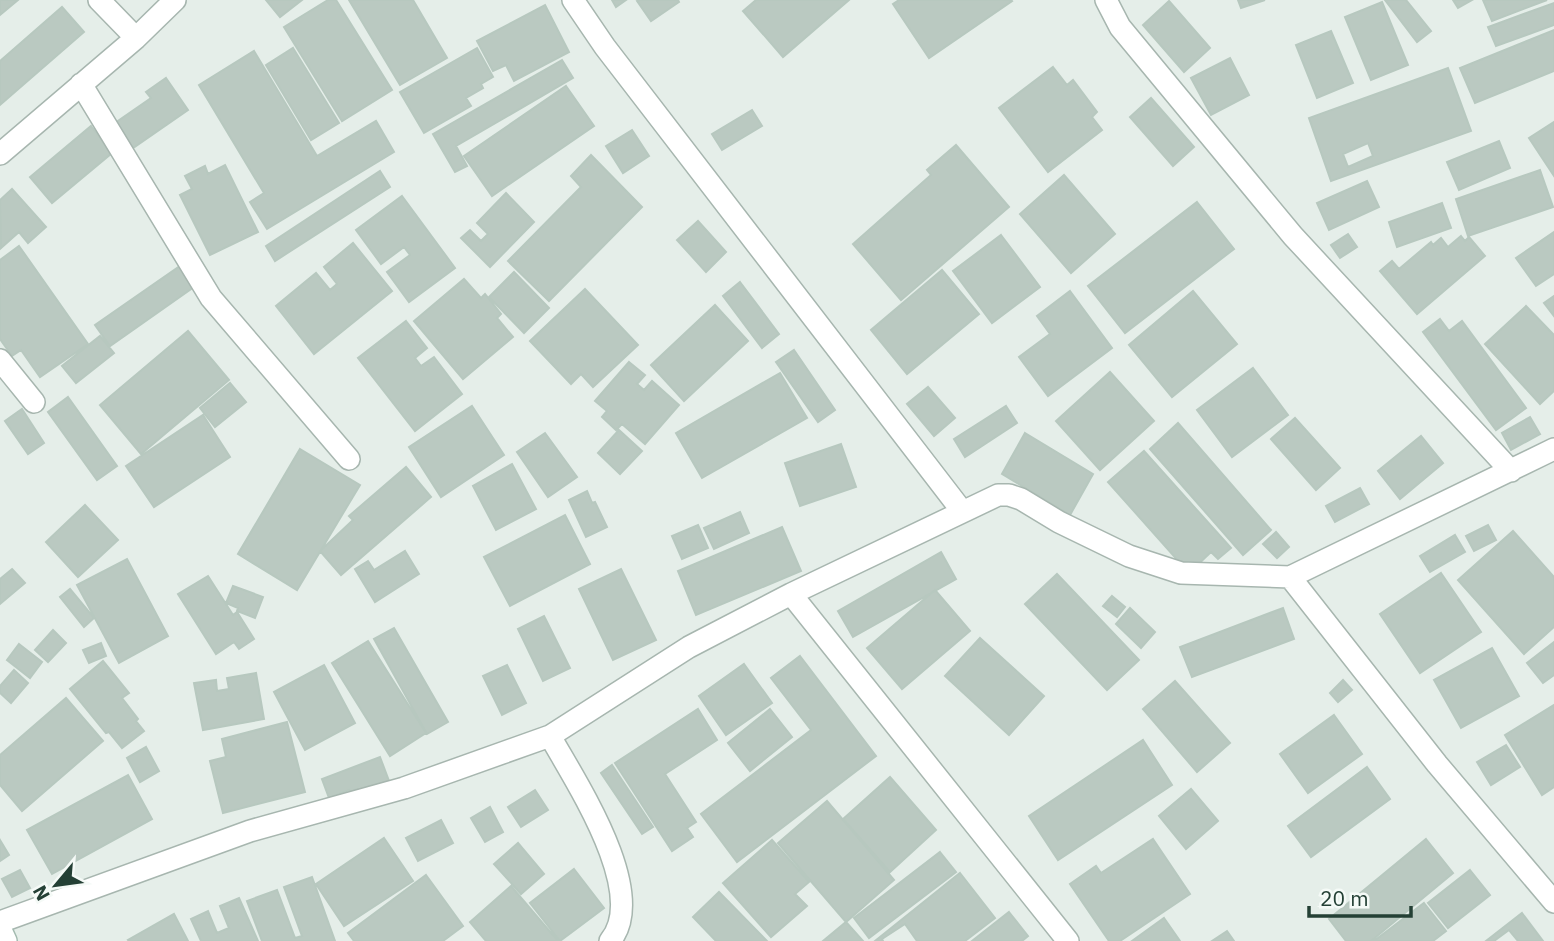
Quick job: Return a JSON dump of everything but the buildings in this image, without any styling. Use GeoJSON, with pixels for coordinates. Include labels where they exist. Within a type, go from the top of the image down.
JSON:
{"type":"FeatureCollection","features":[{"type":"Feature","properties":{"kind":"street"},"geometry":{"type":"LineString","coordinates":[[99,0],[136,38]]}},
{"type":"Feature","properties":{"kind":"street"},"geometry":{"type":"LineString","coordinates":[[0,154],[136,38],[175,0]]}},
{"type":"Feature","properties":{"kind":"street"},"geometry":{"type":"LineString","coordinates":[[573,0],[605,47],[962,511]]}},
{"type":"Feature","properties":{"kind":"street"},"geometry":{"type":"LineString","coordinates":[[1106,0],[1120,27],[1293,236],[1511,471]]}},
{"type":"Feature","properties":{"kind":"street"},"geometry":{"type":"LineString","coordinates":[[81,84],[211,298],[349,459]]}},
{"type":"Feature","properties":{"kind":"street"},"geometry":{"type":"LineString","coordinates":[[0,360],[34,402]]}},
{"type":"Feature","properties":{"kind":"street"},"geometry":{"type":"LineString","coordinates":[[0,922],[250,831],[404,788],[550,736],[689,647],[791,594],[998,495],[1009,495],[1129,556],[1181,573],[1290,577],[1554,449]]}},
{"type":"Feature","properties":{"kind":"street"},"geometry":{"type":"LineString","coordinates":[[1290,577],[1437,764],[1554,902]]}},
{"type":"Feature","properties":{"kind":"street"},"geometry":{"type":"LineString","coordinates":[[791,594],[1068,941]]}},
{"type":"Feature","properties":{"kind":"street"},"geometry":{"type":"LineString","coordinates":[[550,736],[607,839],[624,910],[610,941]]}},
{"type":"Feature","properties":{"kind":"street"},"geometry":{"type":"LineString","coordinates":[[0,928],[6,941]]}}]}
